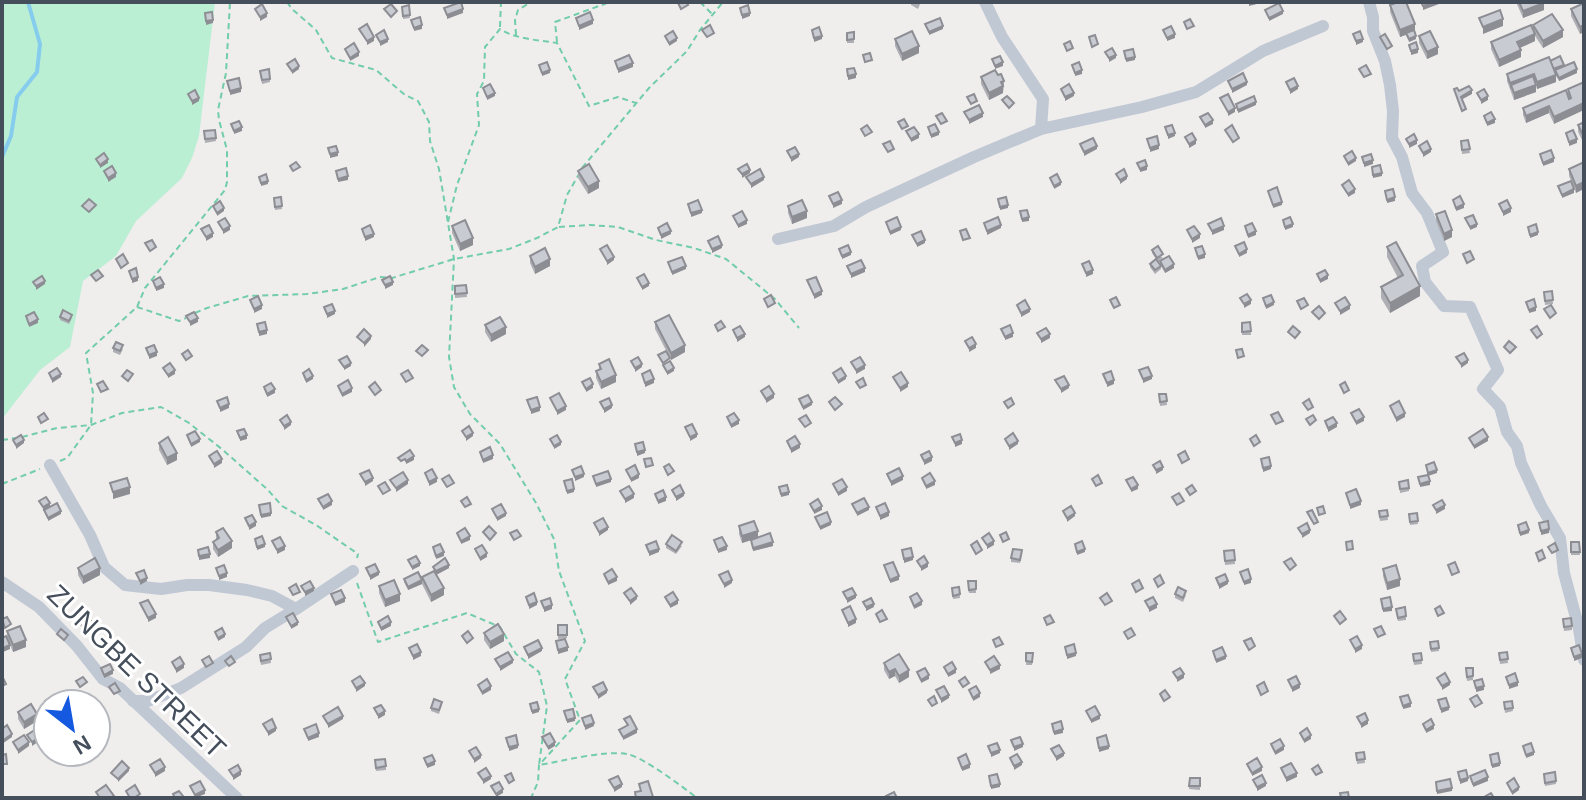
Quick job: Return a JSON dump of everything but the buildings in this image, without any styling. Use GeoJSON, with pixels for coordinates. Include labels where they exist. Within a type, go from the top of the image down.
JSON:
{"type":"FeatureCollection","features":[{"type":"Feature","properties":{"kind":"street"},"geometry":{"type":"LineString","coordinates":[[985,2],[1002,37],[1043,99],[1041,129]]}},
{"type":"Feature","properties":{"kind":"street"},"geometry":{"type":"LineString","coordinates":[[1369,2],[1373,31],[1385,61],[1390,85],[1392,138],[1402,157],[1412,193],[1427,213],[1443,252],[1422,266],[1425,282],[1444,306],[1470,307],[1498,370],[1483,389],[1500,407],[1521,463],[1560,538],[1564,573],[1584,660]]}},
{"type":"Feature","properties":{"kind":"street"},"geometry":{"type":"LineString","coordinates":[[778,239],[834,226],[866,207],[1041,129],[1196,92],[1263,51],[1323,26]]}},
{"type":"Feature","properties":{"kind":"street"},"geometry":{"type":"LineString","coordinates":[[50,465],[90,535],[104,567],[125,585],[161,589],[209,585],[272,596],[296,609]]}},
{"type":"Feature","properties":{"kind":"street"},"geometry":{"type":"LineString","coordinates":[[133,701],[148,701],[181,688],[246,647],[265,628],[353,571]]}},
{"type":"Feature","properties":{"kind":"street","name":"ZUNGBE STREET"},"geometry":{"type":"LineString","coordinates":[[2,582],[39,607],[77,646],[103,679],[120,688],[237,798]]}},
{"type":"Feature","properties":{"kind":"path"},"geometry":{"type":"LineString","coordinates":[[2,484],[67,458],[91,425],[93,393],[86,353],[137,307],[145,288],[225,190],[227,158],[218,110],[226,73],[230,2]]}},
{"type":"Feature","properties":{"kind":"path"},"geometry":{"type":"LineString","coordinates":[[287,2],[316,30],[332,58],[376,70],[405,95],[418,101],[429,122],[430,141],[439,169],[454,259],[449,357],[454,387],[470,414],[500,444],[554,539],[559,571],[585,641],[565,679],[580,720],[539,765]]}},
{"type":"Feature","properties":{"kind":"path"},"geometry":{"type":"LineString","coordinates":[[448,223],[457,185],[479,125],[477,94],[484,81],[485,47],[500,29],[501,2]]}},
{"type":"Feature","properties":{"kind":"path"},"geometry":{"type":"LineString","coordinates":[[516,36],[518,10],[531,2]]}},
{"type":"Feature","properties":{"kind":"path"},"geometry":{"type":"LineString","coordinates":[[610,2],[555,22],[557,43],[589,106],[618,97],[636,103]]}},
{"type":"Feature","properties":{"kind":"path"},"geometry":{"type":"LineString","coordinates":[[700,2],[714,16]]}},
{"type":"Feature","properties":{"kind":"path"},"geometry":{"type":"LineString","coordinates":[[558,227],[567,195],[582,169],[649,88],[687,51],[723,2]]}},
{"type":"Feature","properties":{"kind":"path"},"geometry":{"type":"LineString","coordinates":[[500,29],[516,36],[557,43]]}},
{"type":"Feature","properties":{"kind":"path"},"geometry":{"type":"LineString","coordinates":[[137,307],[179,321],[207,308],[248,296],[343,289],[454,259],[509,249],[558,227],[590,225],[618,227],[726,259],[775,299],[799,328]]}},
{"type":"Feature","properties":{"kind":"path"},"geometry":{"type":"LineString","coordinates":[[2,440],[57,428],[91,425],[122,413],[161,407],[189,423],[223,450],[282,506],[358,554],[353,571],[378,642],[467,613],[500,627],[516,654],[539,672],[547,706],[538,782],[531,798]]}},
{"type":"Feature","properties":{"kind":"path"},"geometry":{"type":"LineString","coordinates":[[539,765],[616,753],[632,755],[697,798]]}},
{"type":"Feature","properties":{"kind":"green space"},"geometry":{"type":"Polygon","coordinates":[[[2,2],[215,2],[199,136],[182,178],[136,221],[116,256],[83,281],[70,347],[40,370],[2,419],[2,2]]]}},
{"type":"Feature","properties":{"kind":"waterway"},"geometry":{"type":"LineString","coordinates":[[2,157],[11,136],[17,97],[37,72],[40,44],[28,2]]}}]}
